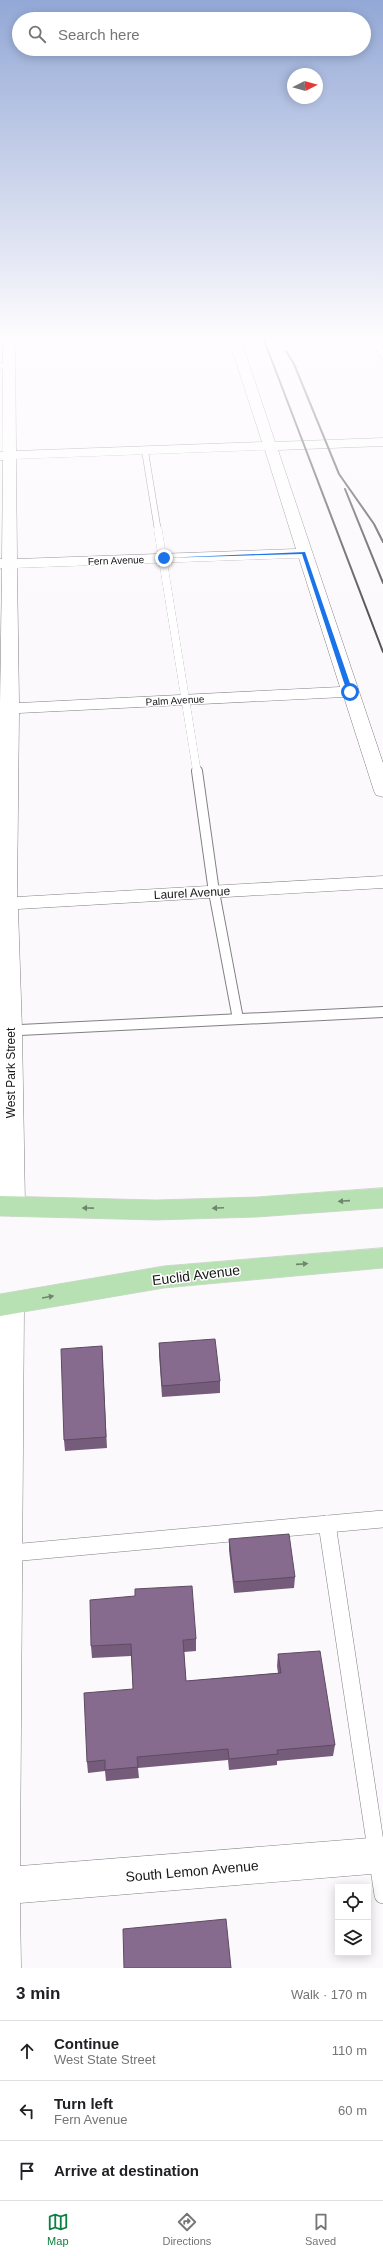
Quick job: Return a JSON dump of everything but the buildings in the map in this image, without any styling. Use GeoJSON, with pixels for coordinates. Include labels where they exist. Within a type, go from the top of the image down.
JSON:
{"type":"FeatureCollection","features":[{"type":"Feature","properties":{"kind":"main road"},"geometry":{"type":"LineString","coordinates":[[6,1206],[156,1210],[257,1207],[383,1198]]}},
{"type":"Feature","properties":{"kind":"main road","name":"Euclid Avenue"},"geometry":{"type":"LineString","coordinates":[[5,1304],[164,1278],[264,1267],[383,1258]]}},
{"type":"Feature","properties":{"kind":"street","name":"West Park Street"},"geometry":{"type":"LineString","coordinates":[[5,432],[4,904],[6,1206]]}},
{"type":"Feature","properties":{"kind":"street"},"geometry":{"type":"LineString","coordinates":[[266,432],[304,553],[383,791]]}},
{"type":"Feature","properties":{"kind":"street"},"geometry":{"type":"LineString","coordinates":[[5,456],[383,442]]}},
{"type":"Feature","properties":{"kind":"street","name":"Fern Avenue"},"geometry":{"type":"LineString","coordinates":[[4,564],[304,553]]}},
{"type":"Feature","properties":{"kind":"street","name":"Palm Avenue"},"geometry":{"type":"LineString","coordinates":[[5,708],[350,692]]}},
{"type":"Feature","properties":{"kind":"street","name":"Laurel Avenue"},"geometry":{"type":"LineString","coordinates":[[4,904],[383,882]]}},
{"type":"Feature","properties":{"kind":"street"},"geometry":{"type":"LineString","coordinates":[[2,1968],[1,1886],[5,1304]]}},
{"type":"Feature","properties":{"kind":"street","name":"South Lemon Avenue"},"geometry":{"type":"LineString","coordinates":[[1,1886],[380,1856]]}},
{"type":"Feature","properties":{"kind":"lane"},"geometry":{"type":"LineString","coordinates":[[145,451],[187,700],[214,892],[238,1019]]}},
{"type":"Feature","properties":{"kind":"lane"},"geometry":{"type":"LineString","coordinates":[[5,1030],[383,1012]]}},
{"type":"Feature","properties":{"kind":"lane"},"geometry":{"type":"LineString","coordinates":[[3,1554],[383,1519]]}},
{"type":"Feature","properties":{"kind":"lane"},"geometry":{"type":"LineString","coordinates":[[327,1524],[380,1856],[383,1895]]}},
{"type":"Feature","properties":{"kind":"railway"},"geometry":{"type":"LineString","coordinates":[[299,432],[383,652]]}},
{"type":"Feature","properties":{"kind":"railway"},"geometry":{"type":"LineString","coordinates":[[322,432],[339,474],[374,524],[383,542]]}},
{"type":"Feature","properties":{"kind":"railway"},"geometry":{"type":"LineString","coordinates":[[345,489],[383,583]]}},
{"type":"Feature","properties":{"kind":"route"},"geometry":{"type":"LineString","coordinates":[[164,558],[304,553],[350,692]]}}]}
